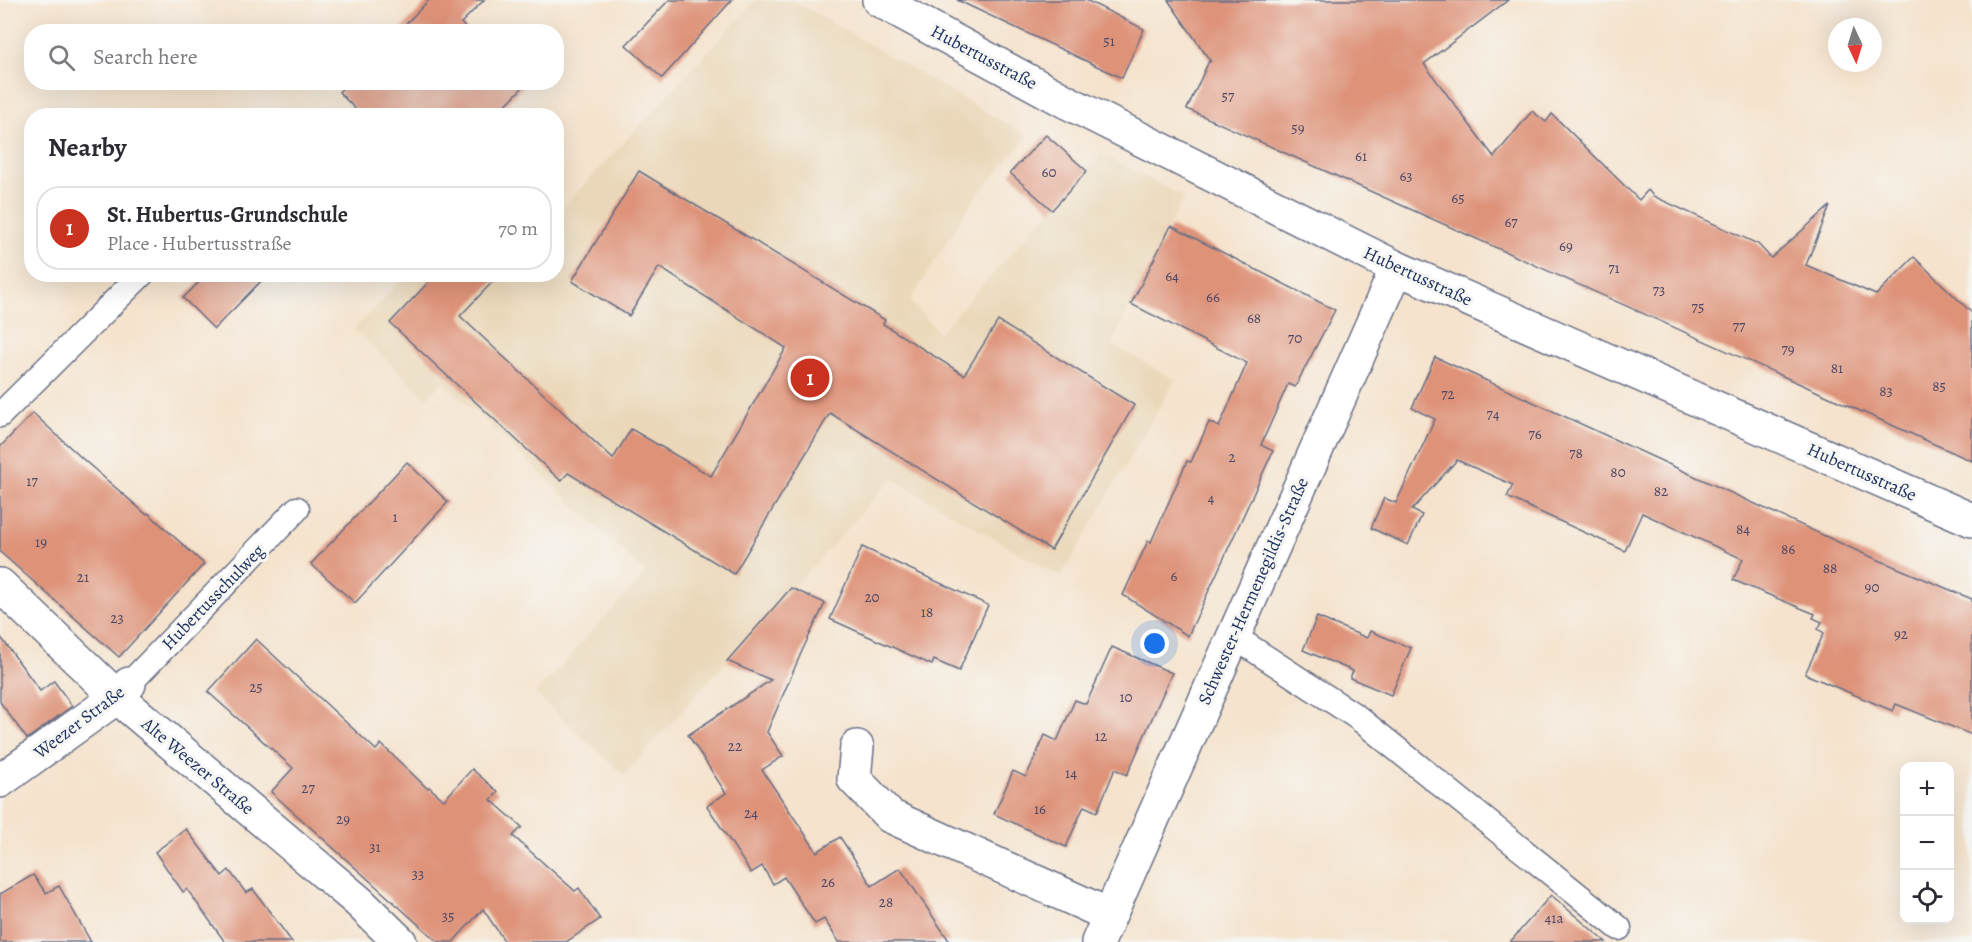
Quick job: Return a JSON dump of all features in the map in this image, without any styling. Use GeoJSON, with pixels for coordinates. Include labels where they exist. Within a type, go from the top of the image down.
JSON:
{"type":"FeatureCollection","features":[{"type":"Feature","properties":{"kind":"street","name":"Hubertusstraße"},"geometry":{"type":"LineString","coordinates":[[879,0],[1065,101],[1397,268],[1972,520]]}},
{"type":"Feature","properties":{"kind":"street","name":"Schwester-Hermenegildis-Straße"},"geometry":{"type":"LineString","coordinates":[[857,747],[854,779],[890,816],[1104,928],[1397,268]]}},
{"type":"Feature","properties":{"kind":"street","name":"Alte Weezer Straße"},"geometry":{"type":"LineString","coordinates":[[0,585],[123,691],[358,901],[400,942]]}},
{"type":"Feature","properties":{"kind":"street","name":"Weezer Straße"},"geometry":{"type":"LineString","coordinates":[[0,781],[123,691]]}},
{"type":"Feature","properties":{"kind":"lane"},"geometry":{"type":"LineString","coordinates":[[0,415],[134,282]]}},
{"type":"Feature","properties":{"kind":"lane","name":"Hubertusschulweg"},"geometry":{"type":"LineString","coordinates":[[123,691],[297,509]]}},
{"type":"Feature","properties":{"kind":"lane"},"geometry":{"type":"LineString","coordinates":[[1233,636],[1357,717],[1619,928]]}},
{"type":"Feature","properties":{"kind":"shaded area"},"geometry":{"type":"Polygon","coordinates":[[[756,0],[792,0],[1028,136],[970,204],[910,301],[939,333],[1101,154],[1184,197],[1111,344],[1175,380],[1061,577],[892,479],[624,775],[535,694],[646,573],[443,381],[427,398],[354,329],[399,282],[564,282],[564,206],[756,0]]]}},
{"type":"Feature","properties":{"kind":"building"},"geometry":{"type":"Polygon","coordinates":[[[429,0],[484,0],[462,24],[406,24],[429,0]]]}},
{"type":"Feature","properties":{"kind":"building"},"geometry":{"type":"Polygon","coordinates":[[[669,0],[732,0],[662,78],[626,45],[669,0]]]}},
{"type":"Feature","properties":{"kind":"building"},"geometry":{"type":"Polygon","coordinates":[[[957,0],[1086,0],[1144,29],[1122,78],[957,0]]]}},
{"type":"Feature","properties":{"kind":"building"},"geometry":{"type":"Polygon","coordinates":[[[1168,0],[1508,0],[1424,64],[1494,157],[1532,111],[1546,122],[1552,114],[1639,200],[1648,190],[1653,196],[1758,244],[1771,258],[1830,206],[1806,265],[1876,295],[1914,257],[1972,313],[1972,461],[1187,109],[1209,61],[1211,62],[1168,0]]]}},
{"type":"Feature","properties":{"kind":"building"},"geometry":{"type":"Polygon","coordinates":[[[341,90],[520,90],[503,108],[354,108],[339,92],[341,90]]]}},
{"type":"Feature","properties":{"kind":"building"},"geometry":{"type":"Polygon","coordinates":[[[1046,135],[1087,171],[1052,210],[1010,173],[1046,135]]]}},
{"type":"Feature","properties":{"kind":"building"},"geometry":{"type":"Polygon","coordinates":[[[639,171],[885,320],[883,324],[964,375],[998,321],[1134,405],[1051,550],[830,413],[734,574],[568,473],[561,481],[390,323],[428,282],[492,282],[460,316],[613,459],[631,429],[711,476],[786,348],[659,267],[629,316],[572,281],[639,171]]]}},
{"type":"Feature","properties":{"kind":"building"},"geometry":{"type":"Polygon","coordinates":[[[1171,226],[1335,310],[1295,387],[1288,384],[1261,445],[1273,451],[1188,636],[1123,595],[1148,541],[1151,542],[1187,461],[1191,462],[1209,422],[1219,427],[1247,363],[1131,304],[1171,226]]]}},
{"type":"Feature","properties":{"kind":"building"},"geometry":{"type":"Polygon","coordinates":[[[199,282],[260,282],[214,329],[183,298],[199,282]]]}},
{"type":"Feature","properties":{"kind":"building"},"geometry":{"type":"Polygon","coordinates":[[[1435,357],[1862,553],[1972,599],[1972,735],[1896,704],[1893,711],[1805,674],[1824,633],[1818,629],[1822,622],[1813,618],[1815,614],[1733,580],[1743,559],[1642,513],[1625,551],[1507,497],[1513,485],[1457,460],[1412,510],[1422,515],[1408,545],[1371,528],[1384,498],[1396,503],[1435,419],[1412,408],[1435,357]]]}},
{"type":"Feature","properties":{"kind":"building"},"geometry":{"type":"Polygon","coordinates":[[[33,413],[204,564],[119,657],[0,552],[0,447],[33,413]]]}},
{"type":"Feature","properties":{"kind":"building"},"geometry":{"type":"Polygon","coordinates":[[[407,462],[448,502],[355,603],[311,564],[407,462]]]}},
{"type":"Feature","properties":{"kind":"building"},"geometry":{"type":"Polygon","coordinates":[[[862,547],[988,605],[959,671],[934,660],[932,665],[830,619],[862,547]]]}},
{"type":"Feature","properties":{"kind":"building"},"geometry":{"type":"Polygon","coordinates":[[[791,588],[825,603],[767,732],[783,756],[762,770],[817,852],[840,837],[872,886],[900,868],[950,942],[839,942],[824,919],[815,924],[784,877],[773,884],[762,866],[751,873],[707,806],[726,793],[688,735],[771,680],[727,661],[791,588]]]}},
{"type":"Feature","properties":{"kind":"building"},"geometry":{"type":"Polygon","coordinates":[[[1317,617],[1367,638],[1370,631],[1411,648],[1391,695],[1350,678],[1353,671],[1303,650],[1317,617]]]}},
{"type":"Feature","properties":{"kind":"building"},"geometry":{"type":"Polygon","coordinates":[[[0,636],[40,691],[54,681],[72,706],[27,739],[0,702],[0,636]]]}},
{"type":"Feature","properties":{"kind":"building"},"geometry":{"type":"Polygon","coordinates":[[[256,639],[376,750],[381,744],[427,788],[429,787],[444,800],[472,769],[498,792],[491,800],[522,827],[513,836],[575,891],[579,888],[600,919],[566,942],[505,942],[483,909],[453,942],[438,942],[271,792],[293,768],[208,692],[256,639]]]}},
{"type":"Feature","properties":{"kind":"building"},"geometry":{"type":"Polygon","coordinates":[[[1112,647],[1172,673],[1127,775],[1115,769],[1097,812],[1084,806],[1066,847],[994,814],[1013,771],[1026,777],[1045,735],[1057,741],[1075,700],[1086,704],[1112,647]]]}},
{"type":"Feature","properties":{"kind":"building"},"geometry":{"type":"Polygon","coordinates":[[[186,829],[222,876],[229,870],[246,893],[253,889],[292,942],[225,942],[187,889],[183,892],[155,852],[186,829]]]}},
{"type":"Feature","properties":{"kind":"building"},"geometry":{"type":"Polygon","coordinates":[[[33,875],[46,893],[59,886],[91,942],[0,942],[0,894],[33,875]]]}},
{"type":"Feature","properties":{"kind":"building"},"geometry":{"type":"Polygon","coordinates":[[[1551,895],[1606,942],[1510,942],[1551,895]]]}},
{"type":"Feature","properties":{"kind":"place","name":"St. Hubertus-Grundschule"},"geometry":{"type":"Point","coordinates":[810,378]}}]}
